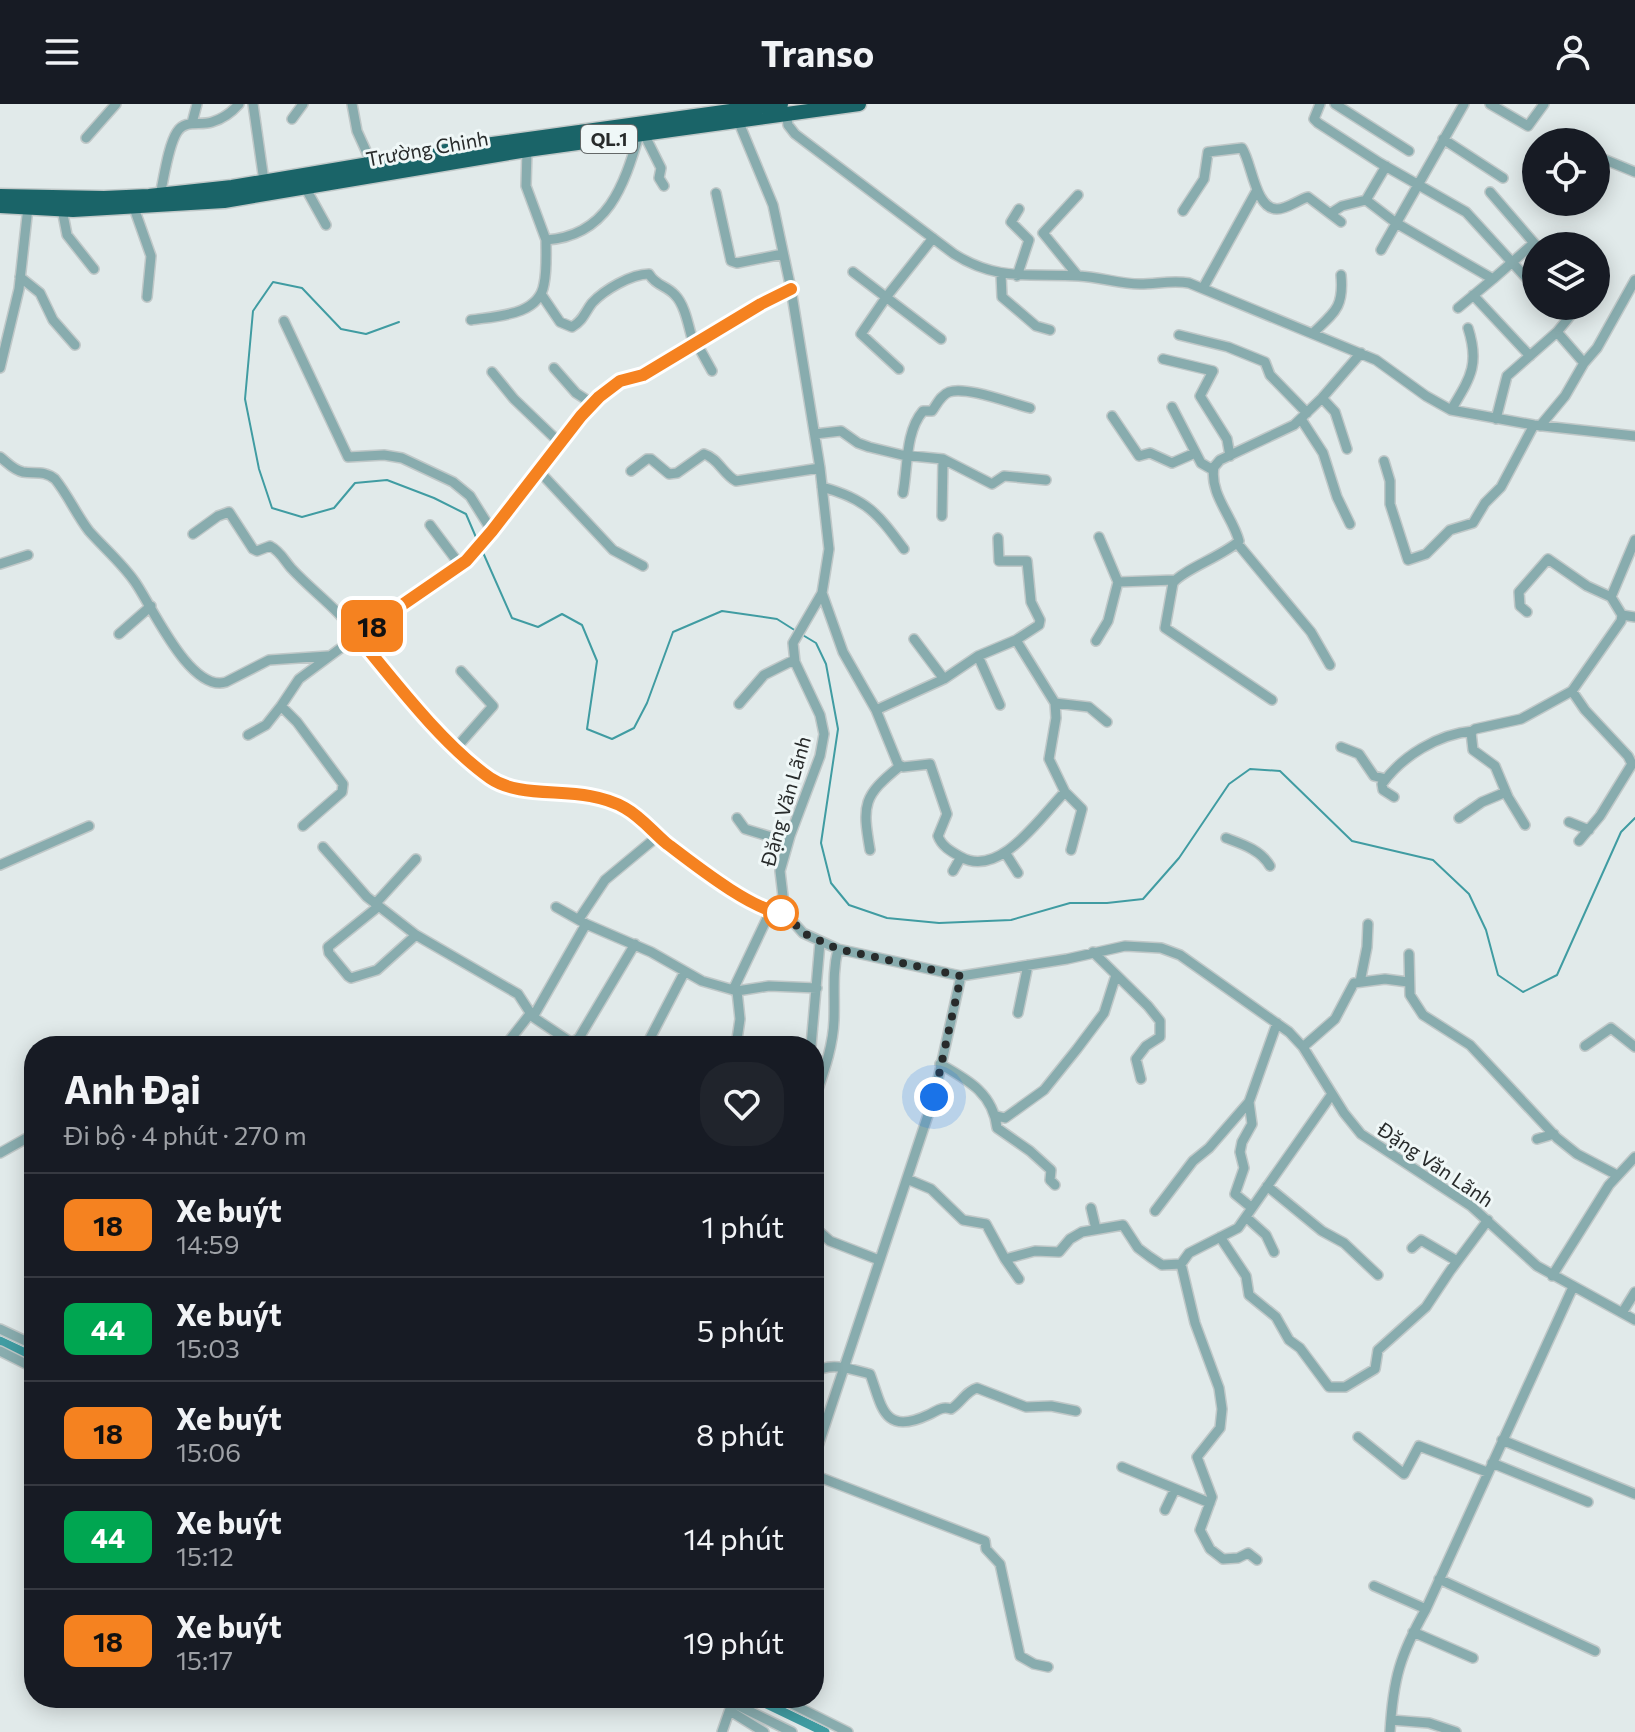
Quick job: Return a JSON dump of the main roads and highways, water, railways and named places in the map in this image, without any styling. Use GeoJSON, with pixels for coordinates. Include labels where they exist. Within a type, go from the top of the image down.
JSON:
{"type":"FeatureCollection","features":[{"type":"Feature","properties":{"kind":"highway","name":"Trường Chinh"},"geometry":{"type":"LineString","coordinates":[[0,206],[134,208],[224,201],[306,189],[365,170],[470,147],[735,112],[859,104]]}},
{"type":"Feature","properties":{"kind":"highway","name":"Trường Chinh"},"geometry":{"type":"LineString","coordinates":[[365,170],[642,134],[735,112]]}},
{"type":"Feature","properties":{"kind":"highway","name":"Trường Chinh"},"geometry":{"type":"LineString","coordinates":[[0,196],[62,199],[160,195],[264,181],[343,176]]}},
{"type":"Feature","properties":{"kind":"waterway"},"geometry":{"type":"LineString","coordinates":[[399,322],[366,334],[341,329],[302,288],[273,282],[253,311],[245,399],[259,469],[272,508],[302,517],[334,508],[355,483],[387,480],[466,514],[478,542]]}},
{"type":"Feature","properties":{"kind":"waterway"},"geometry":{"type":"LineString","coordinates":[[481,548],[512,618],[538,627],[562,614],[582,625],[597,661],[587,729],[612,739],[634,728],[647,703],[673,632],[722,611],[777,619],[796,631]]}},
{"type":"Feature","properties":{"kind":"waterway"},"geometry":{"type":"LineString","coordinates":[[801,634],[816,643],[826,664],[838,729],[821,843],[831,883],[849,905],[887,918],[939,923],[1011,920],[1070,903],[1143,899],[1179,858],[1229,784],[1250,769],[1280,771],[1352,841],[1433,860],[1469,894],[1486,930],[1498,975],[1523,992],[1557,975],[1621,832],[1635,818]]}},
{"type":"Feature","properties":{"kind":"waterway"},"geometry":{"type":"LineString","coordinates":[[0,1341],[24,1352]]}},
{"type":"Feature","properties":{"kind":"waterway"},"geometry":{"type":"LineString","coordinates":[[775,1708],[825,1732]]}}]}
